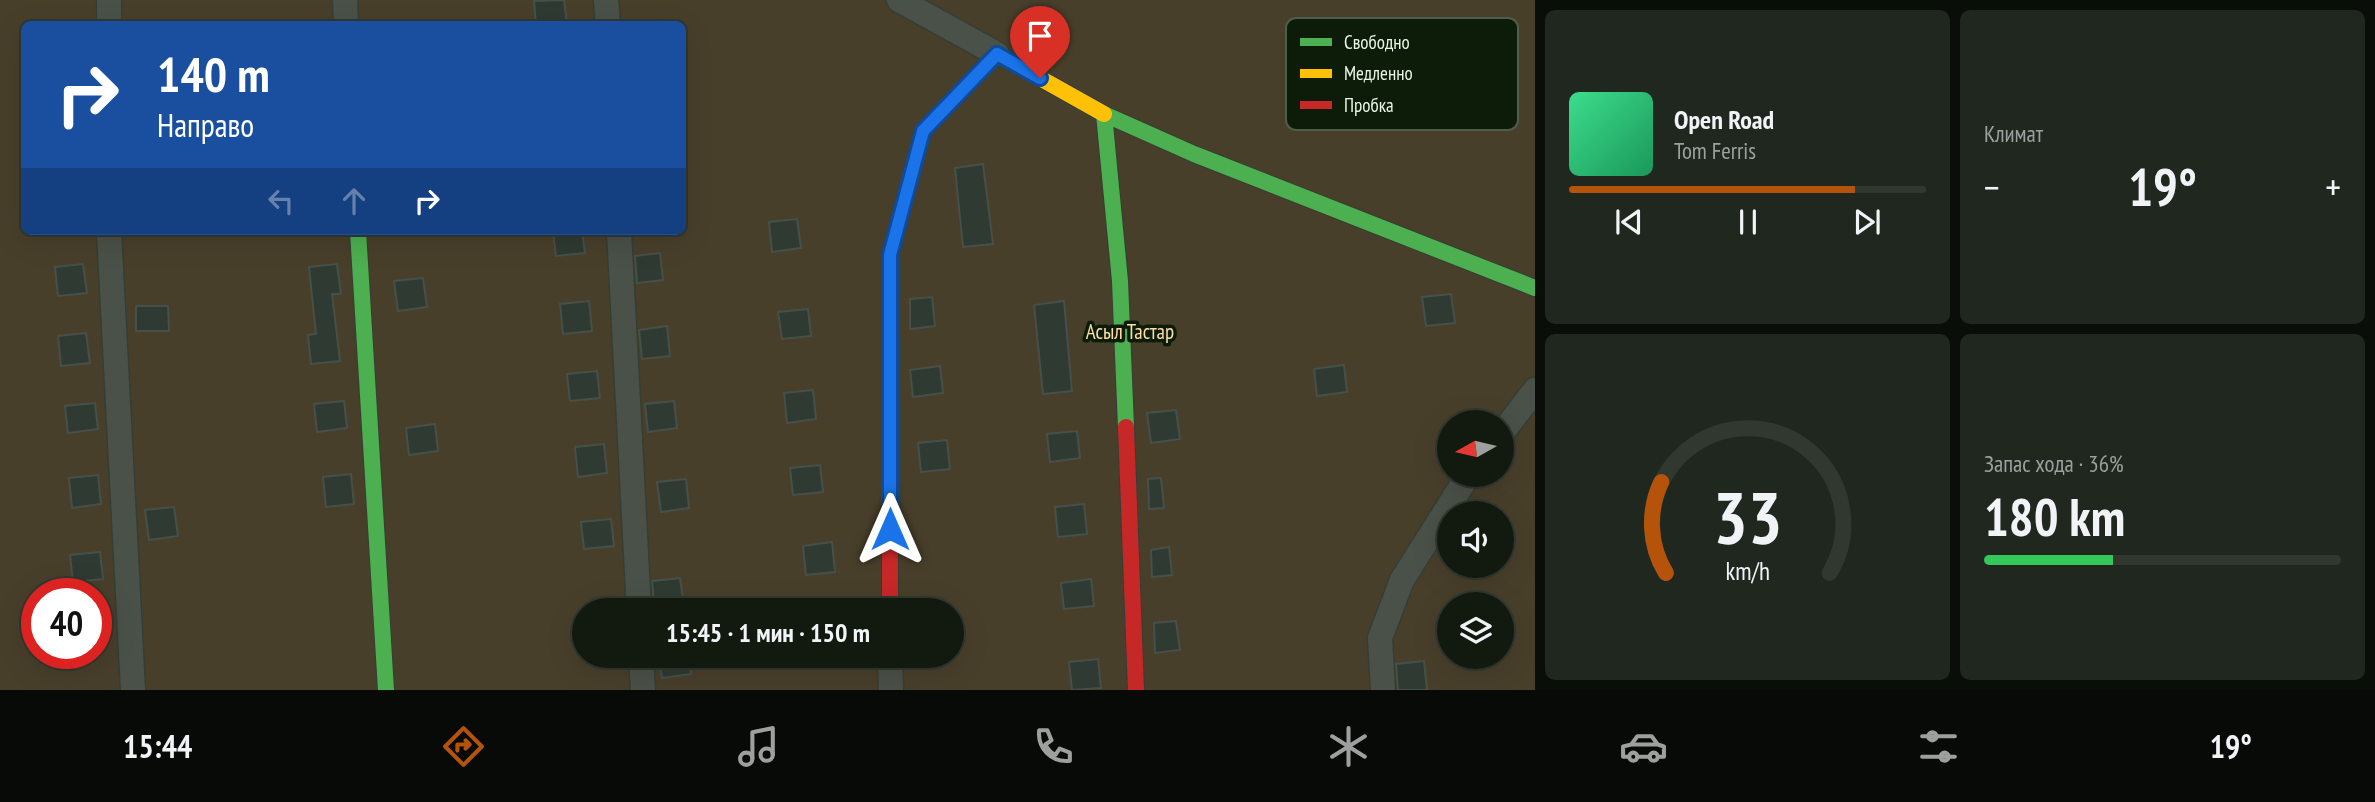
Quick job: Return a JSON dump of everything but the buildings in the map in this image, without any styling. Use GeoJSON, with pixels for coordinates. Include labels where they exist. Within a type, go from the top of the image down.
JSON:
{"type":"FeatureCollection","features":[{"type":"Feature","properties":{"kind":"street"},"geometry":{"type":"LineString","coordinates":[[108,0],[108,21]]}},
{"type":"Feature","properties":{"kind":"street"},"geometry":{"type":"LineString","coordinates":[[345,0],[346,21]]}},
{"type":"Feature","properties":{"kind":"street"},"geometry":{"type":"LineString","coordinates":[[606,0],[608,21]]}},
{"type":"Feature","properties":{"kind":"street"},"geometry":{"type":"LineString","coordinates":[[899,0],[1104,114],[1194,153],[1535,288]]}},
{"type":"Feature","properties":{"kind":"street"},"geometry":{"type":"LineString","coordinates":[[890,598],[890,255],[923,131],[997,54]]}},
{"type":"Feature","properties":{"kind":"street"},"geometry":{"type":"LineString","coordinates":[[1104,114],[1120,281],[1136,690]]}},
{"type":"Feature","properties":{"kind":"street"},"geometry":{"type":"LineString","coordinates":[[109,235],[132,690]]}},
{"type":"Feature","properties":{"kind":"street"},"geometry":{"type":"LineString","coordinates":[[358,235],[386,690]]}},
{"type":"Feature","properties":{"kind":"street"},"geometry":{"type":"LineString","coordinates":[[619,235],[638,598]]}},
{"type":"Feature","properties":{"kind":"street"},"geometry":{"type":"LineString","coordinates":[[1514,417],[1535,390]]}},
{"type":"Feature","properties":{"kind":"street"},"geometry":{"type":"LineString","coordinates":[[1383,690],[1380,638],[1402,580],[1461,487]]}},
{"type":"Feature","properties":{"kind":"street"},"geometry":{"type":"LineString","coordinates":[[642,668],[643,690]]}},
{"type":"Feature","properties":{"kind":"street"},"geometry":{"type":"LineString","coordinates":[[890,668],[891,690]]}},
{"type":"Feature","properties":{"kind":"green space","name":"Асыл Тастар"},"geometry":{"type":"Polygon","coordinates":[[[0,0],[1535,0],[1535,690],[0,690],[0,0]]]}},
{"type":"Feature","properties":{"kind":"traffic: fast"},"geometry":{"type":"LineString","coordinates":[[1126,427],[1120,281],[1104,114],[1194,154],[1535,288]]}},
{"type":"Feature","properties":{"kind":"traffic: fast"},"geometry":{"type":"LineString","coordinates":[[358,235],[386,690]]}},
{"type":"Feature","properties":{"kind":"traffic: slow"},"geometry":{"type":"LineString","coordinates":[[890,422],[890,255],[923,131],[997,54],[1104,114]]}},
{"type":"Feature","properties":{"kind":"traffic: jam"},"geometry":{"type":"LineString","coordinates":[[890,422],[890,598]]}},
{"type":"Feature","properties":{"kind":"traffic: jam"},"geometry":{"type":"LineString","coordinates":[[1126,427],[1136,690]]}},
{"type":"Feature","properties":{"kind":"route"},"geometry":{"type":"LineString","coordinates":[[890,529],[890,255],[923,131],[997,54],[1040,78]]}}]}
